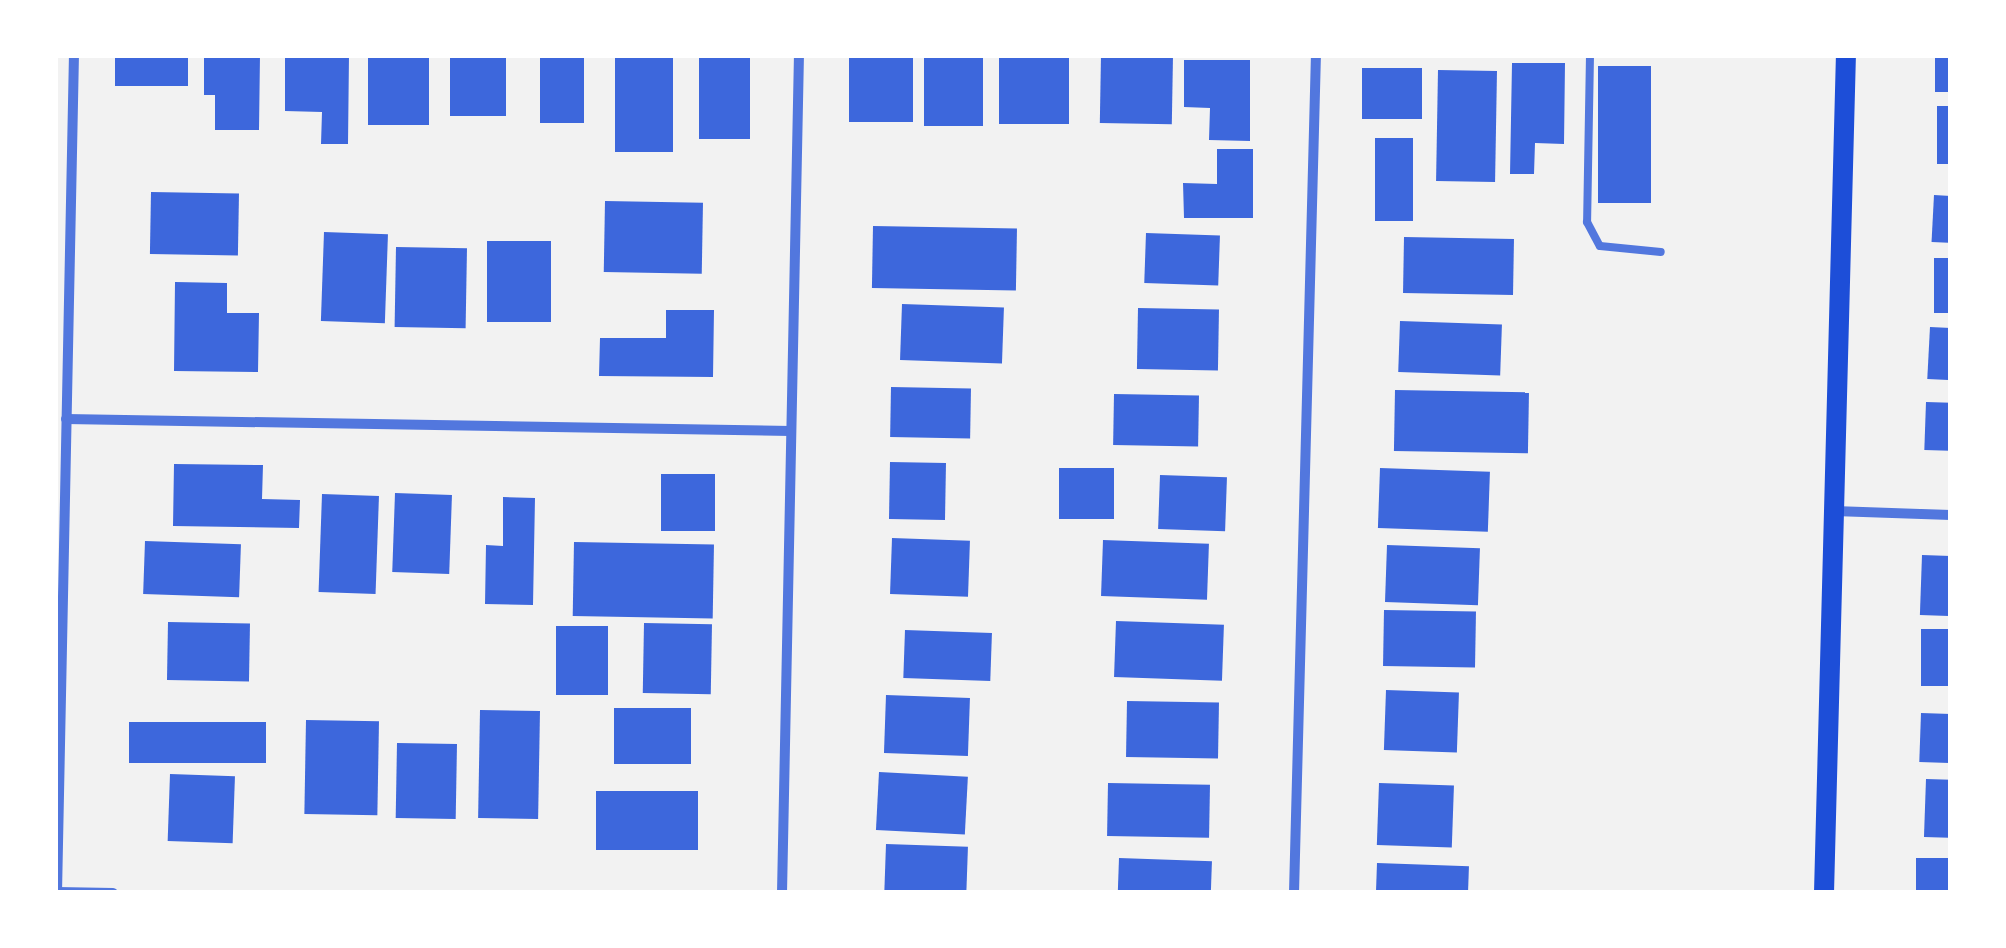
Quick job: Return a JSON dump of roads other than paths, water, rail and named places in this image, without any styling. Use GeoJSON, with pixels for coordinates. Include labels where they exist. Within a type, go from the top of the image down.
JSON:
{"type":"FeatureCollection","features":[{"type":"Feature","properties":{"kind":"main road"},"geometry":{"type":"LineString","coordinates":[[1824,893],[1846,55]]}},
{"type":"Feature","properties":{"kind":"street"},"geometry":{"type":"LineString","coordinates":[[74,55],[57,892],[113,893]]}},
{"type":"Feature","properties":{"kind":"street"},"geometry":{"type":"LineString","coordinates":[[782,893],[799,55]]}},
{"type":"Feature","properties":{"kind":"street"},"geometry":{"type":"LineString","coordinates":[[1294,893],[1316,55]]}},
{"type":"Feature","properties":{"kind":"street"},"geometry":{"type":"LineString","coordinates":[[66,419],[791,431]]}},
{"type":"Feature","properties":{"kind":"street"},"geometry":{"type":"LineString","coordinates":[[1833,511],[1951,515]]}},
{"type":"Feature","properties":{"kind":"lane"},"geometry":{"type":"LineString","coordinates":[[1590,55],[1587,222],[1600,246],[1661,252]]}}]}
